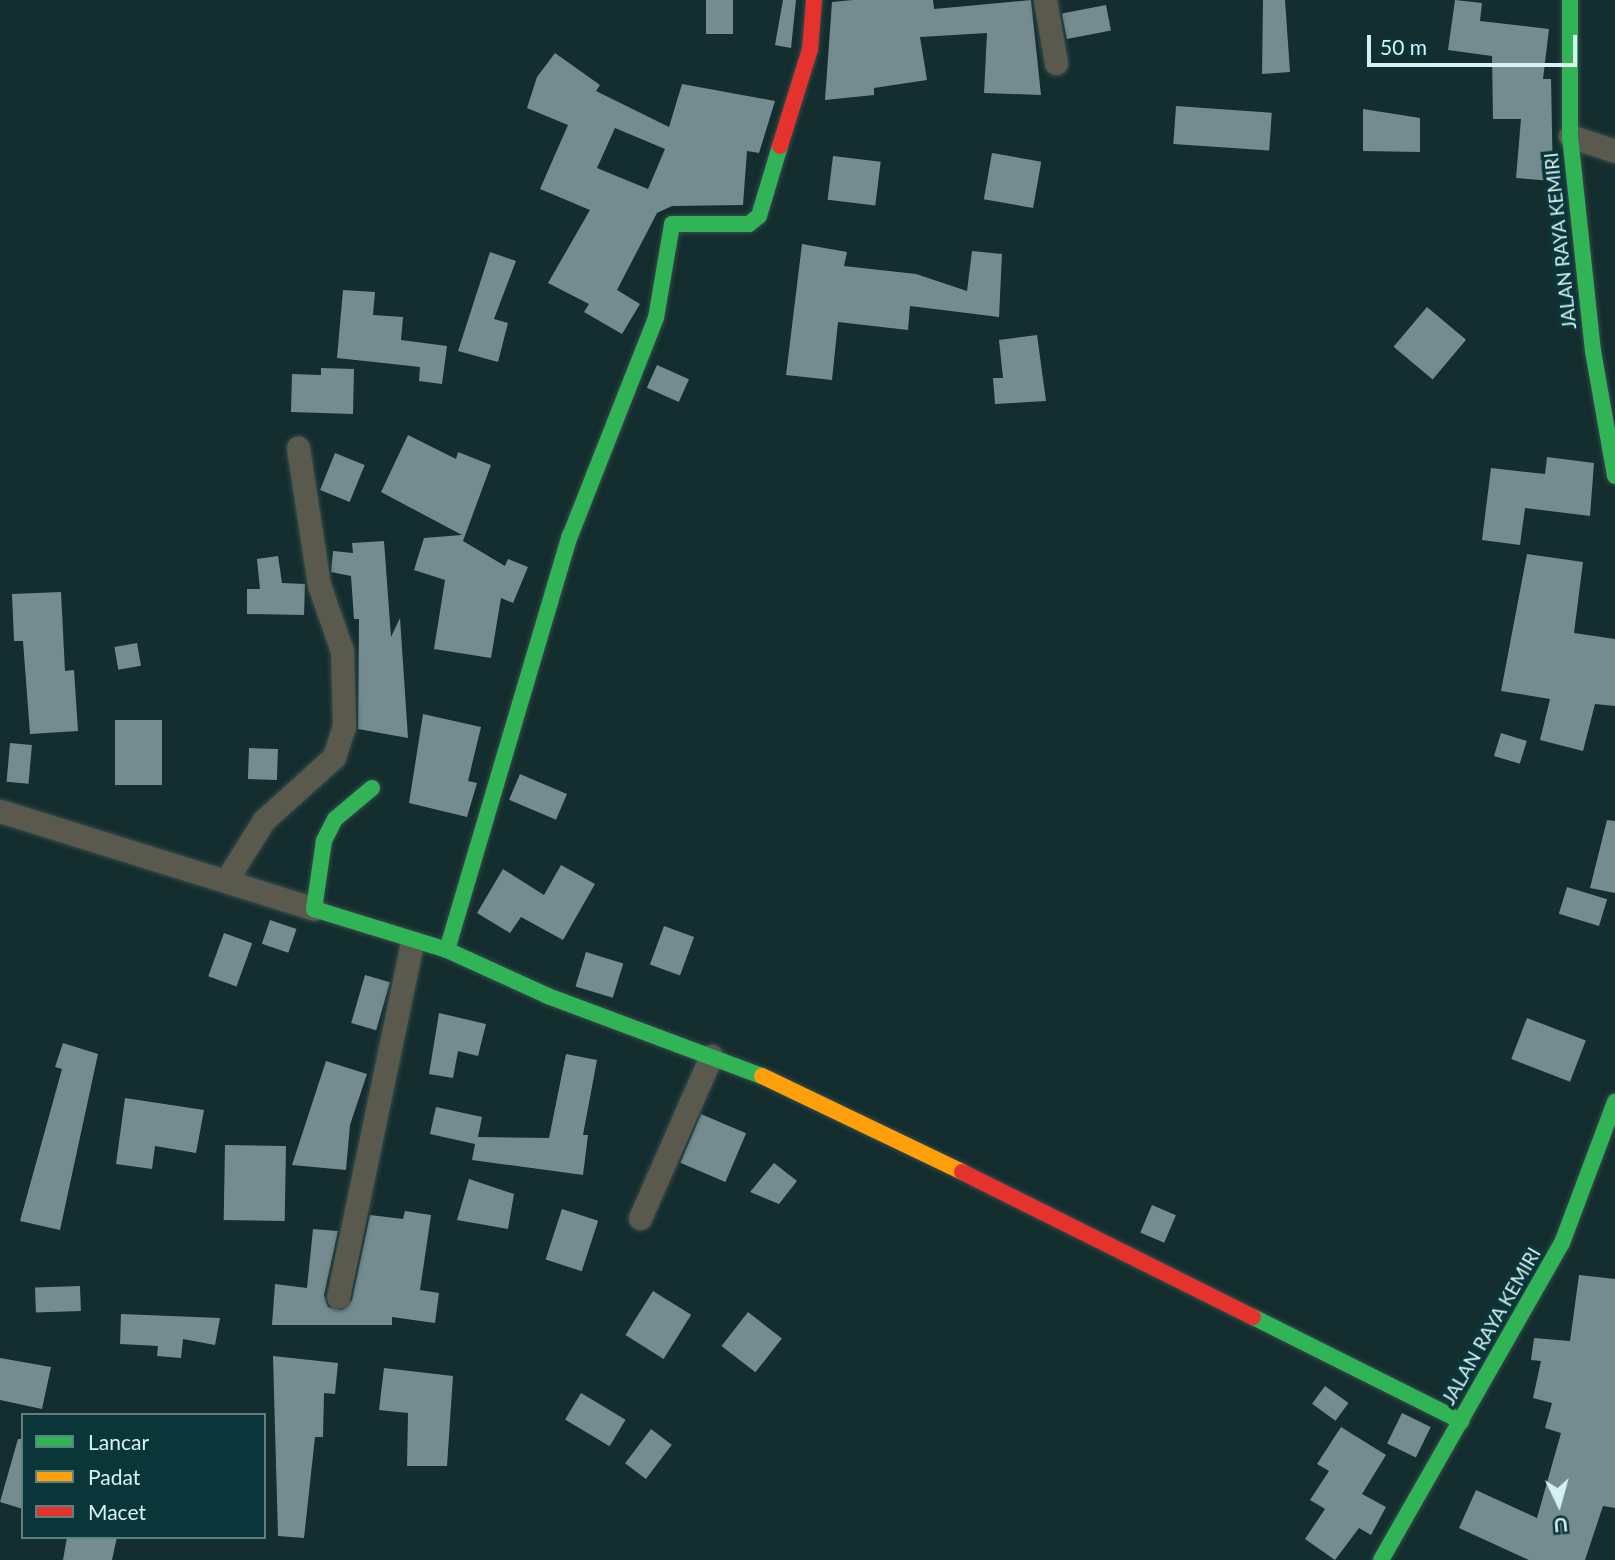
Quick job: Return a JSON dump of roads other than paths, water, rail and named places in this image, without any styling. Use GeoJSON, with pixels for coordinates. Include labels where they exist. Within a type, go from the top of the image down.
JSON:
{"type":"FeatureCollection","features":[{"type":"Feature","properties":{"kind":"street"},"geometry":{"type":"LineString","coordinates":[[447,950],[570,536],[656,318],[672,224],[749,224],[759,216],[810,49],[814,0]]}},
{"type":"Feature","properties":{"kind":"street"},"geometry":{"type":"LineString","coordinates":[[1045,0],[1056,63]]}},
{"type":"Feature","properties":{"kind":"street","name":"JALAN RAYA KEMIRI"},"geometry":{"type":"LineString","coordinates":[[1570,0],[1570,136],[1592,351],[1615,476]]}},
{"type":"Feature","properties":{"kind":"street"},"geometry":{"type":"LineString","coordinates":[[1570,136],[1615,150]]}},
{"type":"Feature","properties":{"kind":"street"},"geometry":{"type":"LineString","coordinates":[[227,879],[264,820],[334,757],[344,726],[342,651],[319,585],[298,448]]}},
{"type":"Feature","properties":{"kind":"street"},"geometry":{"type":"LineString","coordinates":[[314,909],[324,841],[335,819],[372,788]]}},
{"type":"Feature","properties":{"kind":"street"},"geometry":{"type":"LineString","coordinates":[[0,811],[227,879],[412,944],[447,950],[548,996],[711,1056],[961,1166],[1461,1420]]}},
{"type":"Feature","properties":{"kind":"street"},"geometry":{"type":"LineString","coordinates":[[338,1297],[412,944]]}},
{"type":"Feature","properties":{"kind":"street"},"geometry":{"type":"LineString","coordinates":[[640,1217],[711,1056]]}},
{"type":"Feature","properties":{"kind":"street","name":"JALAN RAYA KEMIRI"},"geometry":{"type":"LineString","coordinates":[[1381,1560],[1562,1243],[1609,1148],[1615,1102]]}}]}
